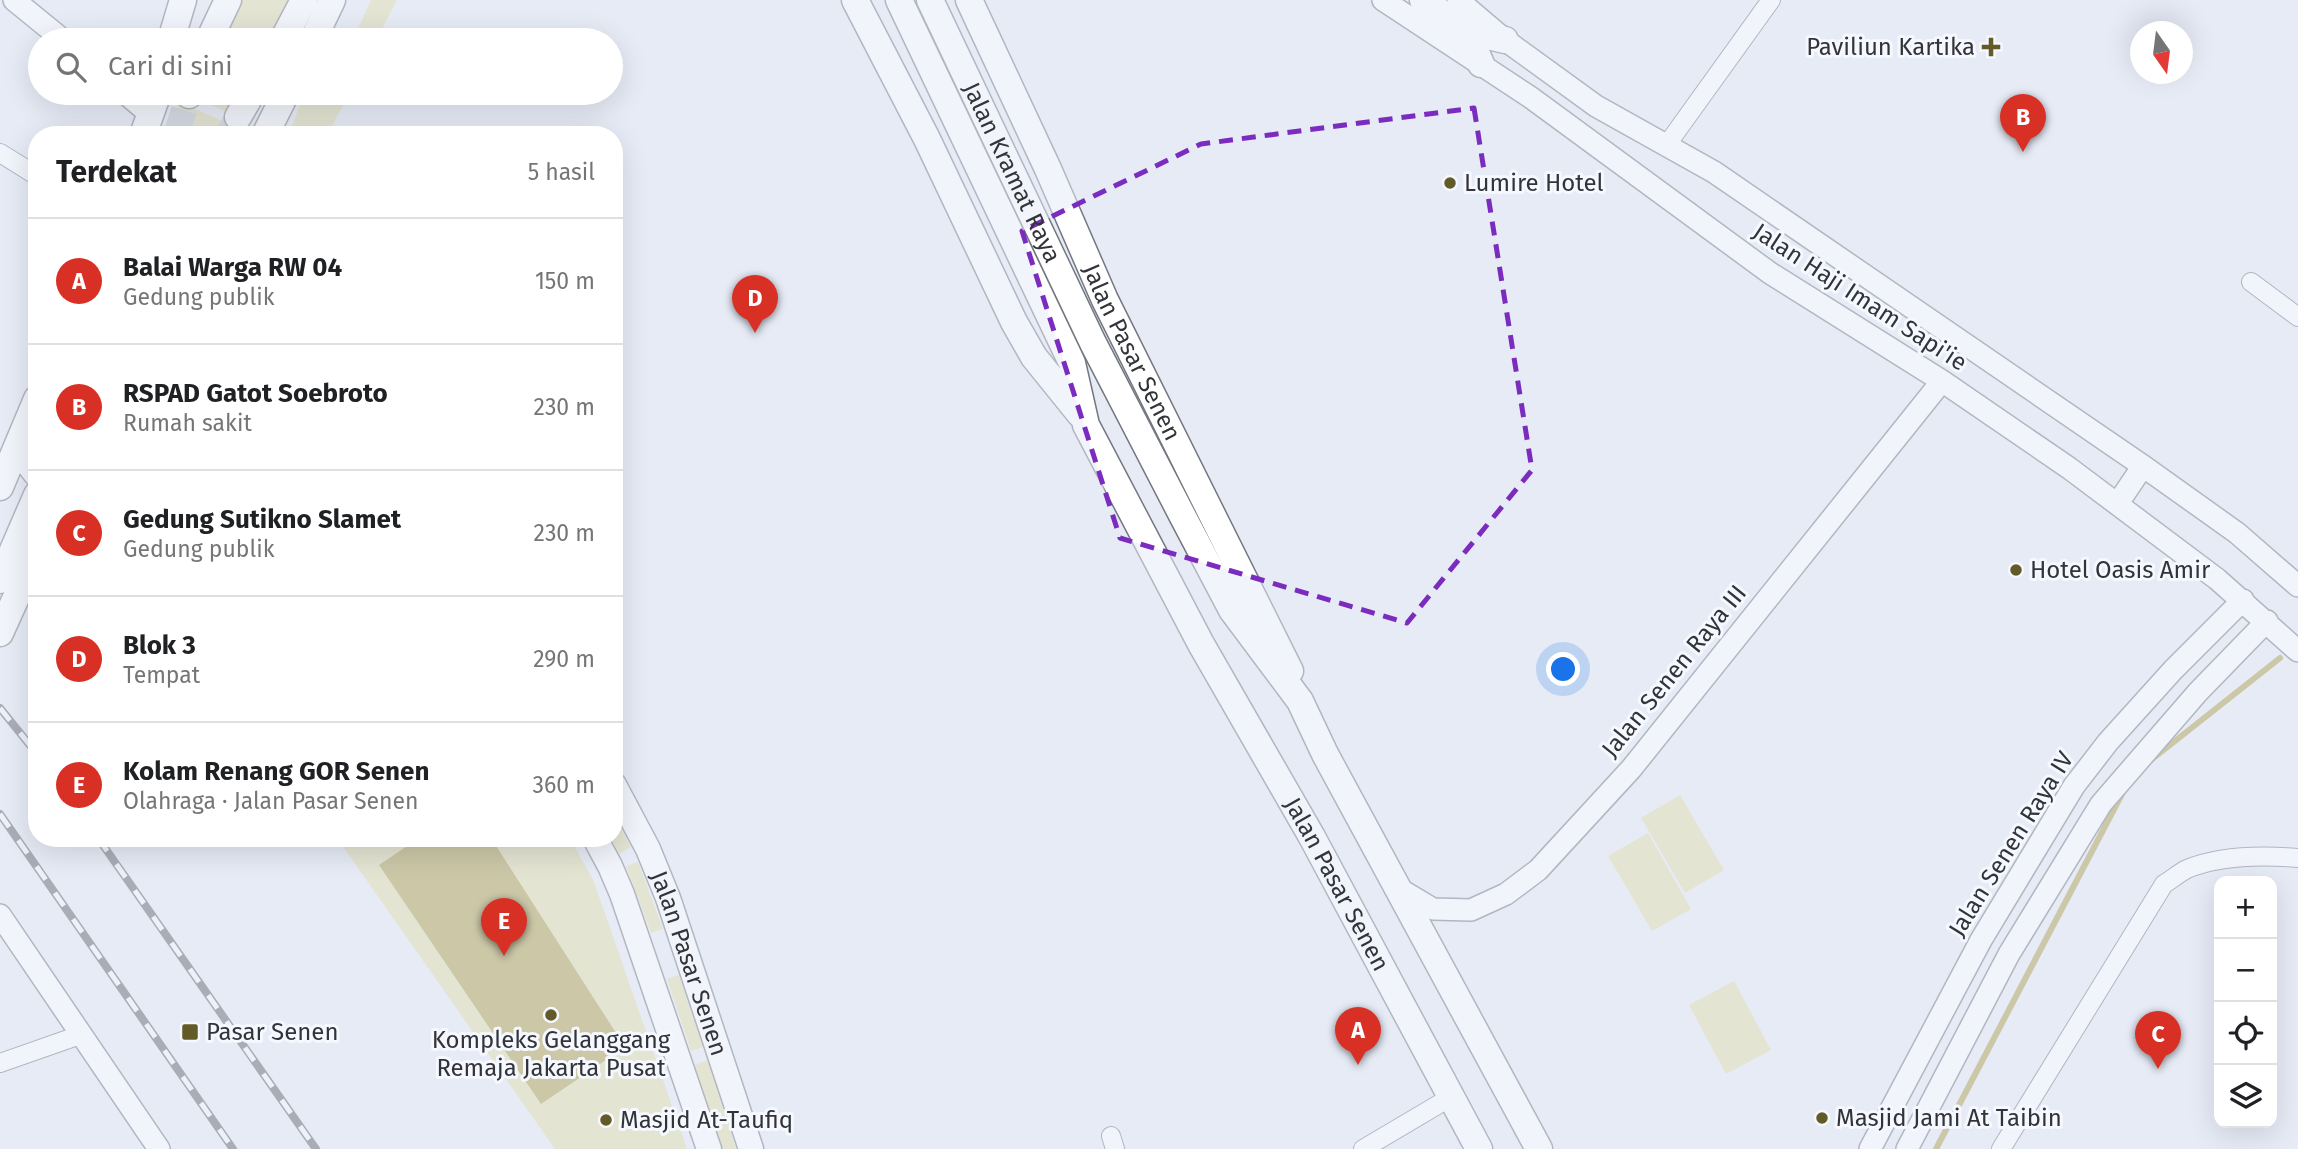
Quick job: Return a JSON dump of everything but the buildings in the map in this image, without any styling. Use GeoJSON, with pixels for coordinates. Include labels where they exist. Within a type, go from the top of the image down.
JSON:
{"type":"FeatureCollection","features":[{"type":"Feature","properties":{"kind":"main road"},"geometry":{"type":"LineString","coordinates":[[175,28],[183,0]]}},
{"type":"Feature","properties":{"kind":"main road"},"geometry":{"type":"LineString","coordinates":[[195,28],[201,0]]}},
{"type":"Feature","properties":{"kind":"main road"},"geometry":{"type":"LineString","coordinates":[[215,28],[228,0]]}},
{"type":"Feature","properties":{"kind":"main road"},"geometry":{"type":"LineString","coordinates":[[289,28],[304,0]]}},
{"type":"Feature","properties":{"kind":"main road"},"geometry":{"type":"LineString","coordinates":[[319,28],[332,0]]}},
{"type":"Feature","properties":{"kind":"main road"},"geometry":{"type":"LineString","coordinates":[[855,0],[927,139],[1014,322],[1034,357],[1083,418]]}},
{"type":"Feature","properties":{"kind":"main road","name":"Jalan Kramat Raya"},"geometry":{"type":"LineString","coordinates":[[899,0],[1056,329]]}},
{"type":"Feature","properties":{"kind":"main road","name":"Jalan Kramat Raya"},"geometry":{"type":"LineString","coordinates":[[930,0],[1093,343]]}},
{"type":"Feature","properties":{"kind":"main road","name":"Jalan Pasar Senen"},"geometry":{"type":"LineString","coordinates":[[969,0],[1105,300],[1287,660],[1300,701],[1325,754],[1539,1149]]}},
{"type":"Feature","properties":{"kind":"main road"},"geometry":{"type":"LineString","coordinates":[[1423,0],[1467,31],[1506,40]]}},
{"type":"Feature","properties":{"kind":"main road"},"geometry":{"type":"LineString","coordinates":[[1467,31],[1481,64]]}},
{"type":"Feature","properties":{"kind":"main road"},"geometry":{"type":"LineString","coordinates":[[238,117],[245,105]]}},
{"type":"Feature","properties":{"kind":"main road"},"geometry":{"type":"LineString","coordinates":[[270,126],[280,105]]}},
{"type":"Feature","properties":{"kind":"main road","name":"Jalan Pasar Senen"},"geometry":{"type":"LineString","coordinates":[[1056,329],[1072,363],[1083,418],[1201,644],[1312,837],[1479,1149]]}},
{"type":"Feature","properties":{"kind":"main road","name":"Jalan Pasar Senen"},"geometry":{"type":"LineString","coordinates":[[1093,343],[1232,610],[1300,701]]}},
{"type":"Feature","properties":{"kind":"main road"},"geometry":{"type":"LineString","coordinates":[[0,487],[26,461]]}},
{"type":"Feature","properties":{"kind":"main road"},"geometry":{"type":"LineString","coordinates":[[0,580],[28,516]]}},
{"type":"Feature","properties":{"kind":"main road"},"geometry":{"type":"LineString","coordinates":[[0,634],[28,571]]}},
{"type":"Feature","properties":{"kind":"main road","name":"Jalan Pasar Senen"},"geometry":{"type":"LineString","coordinates":[[623,802],[648,849],[668,898],[751,1149]]}},
{"type":"Feature","properties":{"kind":"main road","name":"Jalan Pasar Senen"},"geometry":{"type":"LineString","coordinates":[[599,847],[622,894],[709,1149]]}},
{"type":"Feature","properties":{"kind":"street"},"geometry":{"type":"LineString","coordinates":[[15,0],[49,28]]}},
{"type":"Feature","properties":{"kind":"street","name":"Jalan Haji Imam Sapi'ie"},"geometry":{"type":"LineString","coordinates":[[1384,0],[1560,119],[1770,272],[1942,381],[2118,503],[2243,600],[2298,652]]}},
{"type":"Feature","properties":{"kind":"street","name":"Jalan Haji Imam Sapi'ie"},"geometry":{"type":"LineString","coordinates":[[1458,0],[1506,40],[1596,106],[1714,172],[2143,466],[2237,533],[2298,586]]}},
{"type":"Feature","properties":{"kind":"street"},"geometry":{"type":"LineString","coordinates":[[1666,146],[1771,0]]}},
{"type":"Feature","properties":{"kind":"street"},"geometry":{"type":"LineString","coordinates":[[0,153],[28,170]]}},
{"type":"Feature","properties":{"kind":"street"},"geometry":{"type":"LineString","coordinates":[[2251,282],[2298,317]]}},
{"type":"Feature","properties":{"kind":"street","name":"Jalan Senen Raya III"},"geometry":{"type":"LineString","coordinates":[[1401,890],[1433,909],[1471,910],[1506,894],[1538,870],[1630,769],[1942,381]]}},
{"type":"Feature","properties":{"kind":"street"},"geometry":{"type":"LineString","coordinates":[[2118,503],[2143,466]]}},
{"type":"Feature","properties":{"kind":"street","name":"Jalan Senen Raya IV"},"geometry":{"type":"LineString","coordinates":[[1870,1149],[1981,940],[2074,786],[2108,742],[2173,670],[2243,600]]}},
{"type":"Feature","properties":{"kind":"street"},"geometry":{"type":"LineString","coordinates":[[1907,1149],[2009,954],[2101,804],[2198,692],[2267,621]]}},
{"type":"Feature","properties":{"kind":"street"},"geometry":{"type":"LineString","coordinates":[[2074,786],[2101,804]]}},
{"type":"Feature","properties":{"kind":"street"},"geometry":{"type":"LineString","coordinates":[[2001,1149],[2164,884],[2186,870],[2215,862],[2265,855],[2298,858]]}},
{"type":"Feature","properties":{"kind":"street"},"geometry":{"type":"LineString","coordinates":[[0,915],[159,1149]]}},
{"type":"Feature","properties":{"kind":"street"},"geometry":{"type":"LineString","coordinates":[[1981,940],[2009,954]]}},
{"type":"Feature","properties":{"kind":"street"},"geometry":{"type":"LineString","coordinates":[[0,1063],[80,1035]]}},
{"type":"Feature","properties":{"kind":"street"},"geometry":{"type":"LineString","coordinates":[[1363,1149],[1451,1097]]}},
{"type":"Feature","properties":{"kind":"highlighted area"},"geometry":{"type":"Polygon","coordinates":[[[1474,108],[1532,470],[1407,623],[1120,538],[1022,231],[1201,144],[1474,108]]]}},
{"type":"Feature","properties":{"kind":"shaded area"},"geometry":{"type":"Polygon","coordinates":[[[228,0],[295,0],[280,28],[215,28],[228,0]]]}},
{"type":"Feature","properties":{"kind":"shaded area"},"geometry":{"type":"Polygon","coordinates":[[[371,0],[397,0],[382,28],[358,28],[371,0]]]}},
{"type":"Feature","properties":{"kind":"shaded area"},"geometry":{"type":"Polygon","coordinates":[[[178,105],[186,105],[234,126],[170,126],[178,105]]]}},
{"type":"Feature","properties":{"kind":"shaded area"},"geometry":{"type":"Polygon","coordinates":[[[211,105],[236,105],[231,114],[211,105]]]}},
{"type":"Feature","properties":{"kind":"shaded area"},"geometry":{"type":"Polygon","coordinates":[[[300,105],[343,105],[332,126],[292,126],[300,105]]]}},
{"type":"Feature","properties":{"kind":"shaded area"},"geometry":{"type":"Polygon","coordinates":[[[1680,795],[1724,870],[1685,893],[1641,818],[1680,795]]]}},
{"type":"Feature","properties":{"kind":"shaded area"},"geometry":{"type":"Polygon","coordinates":[[[623,832],[631,847],[619,854],[616,847],[623,847],[623,832]]]}},
{"type":"Feature","properties":{"kind":"shaded area"},"geometry":{"type":"Polygon","coordinates":[[[1648,833],[1691,909],[1652,931],[1608,856],[1648,833]]]}},
{"type":"Feature","properties":{"kind":"shaded area","name":"Kompleks Gelanggang Remaja Jakarta Pusat"},"geometry":{"type":"Polygon","coordinates":[[[343,847],[575,847],[594,882],[687,1149],[555,1149],[343,847]]]}},
{"type":"Feature","properties":{"kind":"shaded area"},"geometry":{"type":"Polygon","coordinates":[[[406,847],[497,847],[625,1047],[541,1104],[379,865],[406,847]]]}},
{"type":"Feature","properties":{"kind":"shaded area"},"geometry":{"type":"Polygon","coordinates":[[[638,862],[663,929],[651,933],[626,866],[638,862]]]}},
{"type":"Feature","properties":{"kind":"shaded area"},"geometry":{"type":"Polygon","coordinates":[[[679,975],[703,1047],[691,1051],[667,979],[679,975]]]}},
{"type":"Feature","properties":{"kind":"shaded area"},"geometry":{"type":"Polygon","coordinates":[[[1734,981],[1771,1050],[1726,1074],[1689,1005],[1734,981]]]}},
{"type":"Feature","properties":{"kind":"shaded area"},"geometry":{"type":"Polygon","coordinates":[[[708,1060],[736,1149],[721,1149],[694,1065],[708,1060]]]}},
{"type":"Feature","properties":{"kind":"waterway"},"geometry":{"type":"LineString","coordinates":[[2151,760],[2280,658]]}},
{"type":"Feature","properties":{"kind":"waterway"},"geometry":{"type":"LineString","coordinates":[[1936,1149],[2122,794]]}},
{"type":"Feature","properties":{"kind":"tunnel"},"geometry":{"type":"LineString","coordinates":[[179,126],[186,105]]}},
{"type":"Feature","properties":{"kind":"tunnel"},"geometry":{"type":"LineString","coordinates":[[233,126],[238,117]]}},
{"type":"Feature","properties":{"kind":"railway"},"geometry":{"type":"LineString","coordinates":[[0,708],[28,743]]}},
{"type":"Feature","properties":{"kind":"railway"},"geometry":{"type":"LineString","coordinates":[[0,814],[233,1149]]}},
{"type":"Feature","properties":{"kind":"railway"},"geometry":{"type":"LineString","coordinates":[[104,847],[316,1149]]}},
{"type":"Feature","properties":{"kind":"place","name":"Paviliun Kartika"},"geometry":{"type":"Point","coordinates":[1991,47]}},
{"type":"Feature","properties":{"kind":"place","name":"RSPAD Gatot Soebroto"},"geometry":{"type":"Point","coordinates":[2023,152]}},
{"type":"Feature","properties":{"kind":"place","name":"Lumire Hotel"},"geometry":{"type":"Point","coordinates":[1450,183]}},
{"type":"Feature","properties":{"kind":"place","name":"Blok 3"},"geometry":{"type":"Point","coordinates":[755,333]}},
{"type":"Feature","properties":{"kind":"place","name":"Hotel Oasis Amir"},"geometry":{"type":"Point","coordinates":[2016,570]}},
{"type":"Feature","properties":{"kind":"place","name":"Kolam Renang GOR Senen"},"geometry":{"type":"Point","coordinates":[504,956]}},
{"type":"Feature","properties":{"kind":"place","name":"Kompleks Gelanggang Remaja Jakarta Pusat"},"geometry":{"type":"Point","coordinates":[551,1015]}},
{"type":"Feature","properties":{"kind":"place","name":"Pasar Senen"},"geometry":{"type":"Point","coordinates":[190,1032]}},
{"type":"Feature","properties":{"kind":"place","name":"Balai Warga RW 04"},"geometry":{"type":"Point","coordinates":[1358,1065]}},
{"type":"Feature","properties":{"kind":"place","name":"Gedung Sutikno Slamet"},"geometry":{"type":"Point","coordinates":[2158,1069]}},
{"type":"Feature","properties":{"kind":"place","name":"Masjid Jami At Taibin"},"geometry":{"type":"Point","coordinates":[1822,1118]}},
{"type":"Feature","properties":{"kind":"place","name":"Masjid At-Taufiq"},"geometry":{"type":"Point","coordinates":[606,1120]}}]}
